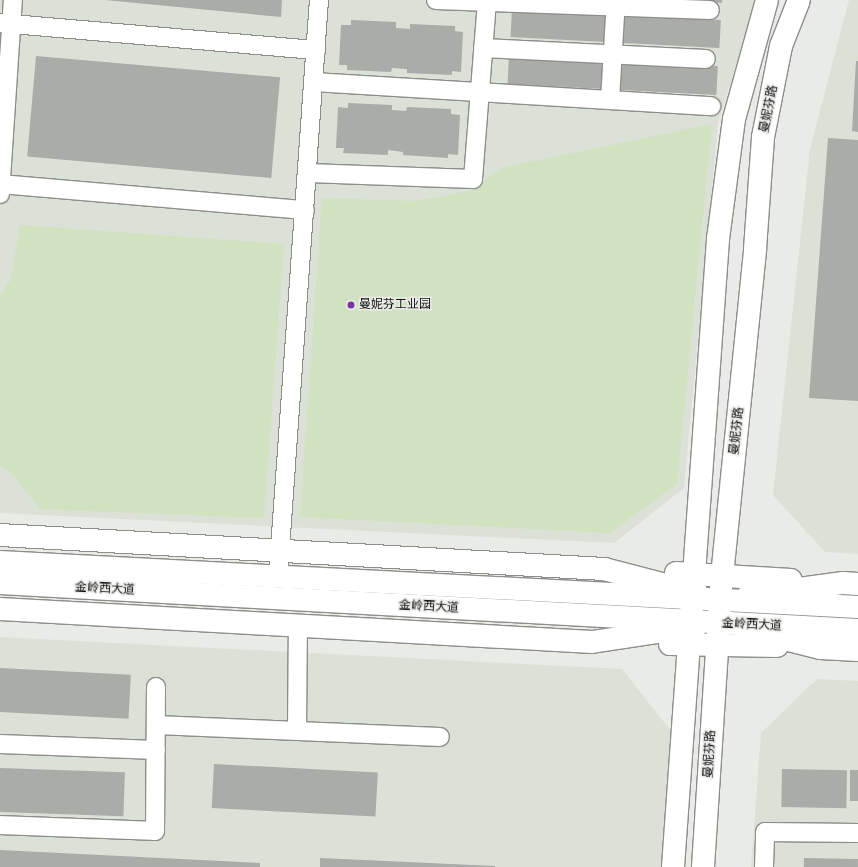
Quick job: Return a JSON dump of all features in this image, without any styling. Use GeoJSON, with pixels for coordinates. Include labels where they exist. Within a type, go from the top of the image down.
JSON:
{"type":"FeatureCollection","features":[{"type":"Feature","properties":{"kind":"main road"},"geometry":{"type":"LineString","coordinates":[[673,867],[718,239],[734,119],[767,0]]}},
{"type":"Feature","properties":{"kind":"main road","name":"曼妮芬路"},"geometry":{"type":"LineString","coordinates":[[703,867],[718,623],[754,265],[763,137],[781,46],[799,0]]}},
{"type":"Feature","properties":{"kind":"main road"},"geometry":{"type":"LineString","coordinates":[[5,532],[281,551],[604,569],[693,588],[722,576],[850,584]]}},
{"type":"Feature","properties":{"kind":"main road","name":"金岭西大道"},"geometry":{"type":"LineString","coordinates":[[0,562],[278,577],[693,588],[720,600],[858,607]]}},
{"type":"Feature","properties":{"kind":"main road","name":"金岭西大道"},"geometry":{"type":"LineString","coordinates":[[0,583],[690,631],[718,623],[858,630]]}},
{"type":"Feature","properties":{"kind":"main road"},"geometry":{"type":"LineString","coordinates":[[720,600],[850,584]]}},
{"type":"Feature","properties":{"kind":"main road"},"geometry":{"type":"LineString","coordinates":[[0,609],[592,642],[690,631],[717,645],[858,650]]}},
{"type":"Feature","properties":{"kind":"main road"},"geometry":{"type":"LineString","coordinates":[[718,623],[820,648]]}},
{"type":"Feature","properties":{"kind":"street"},"geometry":{"type":"LineString","coordinates":[[13,0],[6,24],[0,187],[306,210]]}},
{"type":"Feature","properties":{"kind":"street"},"geometry":{"type":"LineString","coordinates":[[278,577],[306,210],[319,0]]}},
{"type":"Feature","properties":{"kind":"street"},"geometry":{"type":"LineString","coordinates":[[436,0],[615,4],[710,10]]}},
{"type":"Feature","properties":{"kind":"street"},"geometry":{"type":"LineString","coordinates":[[308,172],[473,179],[487,2]]}},
{"type":"Feature","properties":{"kind":"street"},"geometry":{"type":"LineString","coordinates":[[610,100],[615,4]]}},
{"type":"Feature","properties":{"kind":"street"},"geometry":{"type":"LineString","coordinates":[[6,24],[316,50]]}},
{"type":"Feature","properties":{"kind":"street"},"geometry":{"type":"LineString","coordinates":[[483,48],[706,59]]}},
{"type":"Feature","properties":{"kind":"street"},"geometry":{"type":"LineString","coordinates":[[314,82],[711,106]]}},
{"type":"Feature","properties":{"kind":"street"},"geometry":{"type":"LineString","coordinates":[[297,730],[298,626]]}},
{"type":"Feature","properties":{"kind":"street"},"geometry":{"type":"LineString","coordinates":[[0,825],[155,831],[156,688]]}},
{"type":"Feature","properties":{"kind":"street"},"geometry":{"type":"LineString","coordinates":[[156,725],[440,737]]}},
{"type":"Feature","properties":{"kind":"street"},"geometry":{"type":"LineString","coordinates":[[0,744],[156,750]]}},
{"type":"Feature","properties":{"kind":"street"},"geometry":{"type":"LineString","coordinates":[[764,867],[765,832],[858,833]]}},
{"type":"Feature","properties":{"kind":"shaded area","name":"曼妮芬工业园"},"geometry":{"type":"Polygon","coordinates":[[[0,0],[756,0],[718,123],[684,488],[614,543],[0,513],[0,0]]]}},
{"type":"Feature","properties":{"kind":"shaded area"},"geometry":{"type":"Polygon","coordinates":[[[849,0],[858,0],[858,554],[825,552],[773,495],[810,149],[849,0]]]}},
{"type":"Feature","properties":{"kind":"shaded area"},"geometry":{"type":"Polygon","coordinates":[[[0,637],[622,669],[675,736],[666,867],[0,867],[0,637]]]}},
{"type":"Feature","properties":{"kind":"shaded area"},"geometry":{"type":"Polygon","coordinates":[[[817,679],[858,681],[858,867],[751,867],[761,733],[817,679]]]}},
{"type":"Feature","properties":{"kind":"green space"},"geometry":{"type":"Polygon","coordinates":[[[712,124],[677,484],[610,533],[300,517],[322,198],[417,201],[473,190],[501,168],[712,124]]]}},
{"type":"Feature","properties":{"kind":"green space"},"geometry":{"type":"Polygon","coordinates":[[[20,225],[284,244],[264,518],[40,509],[11,473],[0,465],[0,296],[11,279],[20,225]]]}},
{"type":"Feature","properties":{"kind":"building"},"geometry":{"type":"Polygon","coordinates":[[[105,0],[282,0],[281,17],[105,0]]]}},
{"type":"Feature","properties":{"kind":"building"},"geometry":{"type":"Polygon","coordinates":[[[694,0],[722,0],[722,3],[694,0]]]}},
{"type":"Feature","properties":{"kind":"building"},"geometry":{"type":"Polygon","coordinates":[[[512,9],[607,14],[605,42],[511,37],[512,9]]]}},
{"type":"Feature","properties":{"kind":"building"},"geometry":{"type":"Polygon","coordinates":[[[625,15],[721,20],[719,48],[624,43],[625,15]]]}},
{"type":"Feature","properties":{"kind":"building"},"geometry":{"type":"Polygon","coordinates":[[[351,20],[396,22],[396,28],[410,29],[410,24],[455,26],[455,31],[463,32],[461,72],[452,71],[452,75],[407,73],[407,69],[392,68],[391,72],[347,70],[347,65],[339,65],[341,25],[351,25],[351,20]]]}},
{"type":"Feature","properties":{"kind":"building"},"geometry":{"type":"Polygon","coordinates":[[[36,56],[280,77],[271,178],[27,157],[36,56]]]}},
{"type":"Feature","properties":{"kind":"building"},"geometry":{"type":"Polygon","coordinates":[[[509,56],[605,61],[603,89],[508,84],[509,56]]]}},
{"type":"Feature","properties":{"kind":"building"},"geometry":{"type":"Polygon","coordinates":[[[622,61],[718,66],[716,95],[620,90],[622,61]]]}},
{"type":"Feature","properties":{"kind":"building"},"geometry":{"type":"Polygon","coordinates":[[[856,61],[858,61],[858,132],[852,131],[856,61]]]}},
{"type":"Feature","properties":{"kind":"building"},"geometry":{"type":"Polygon","coordinates":[[[348,103],[392,105],[392,110],[406,111],[407,107],[451,109],[451,114],[460,115],[458,155],[448,154],[448,158],[403,155],[403,152],[388,150],[388,155],[343,153],[344,148],[336,148],[338,107],[348,108],[348,103]]]}},
{"type":"Feature","properties":{"kind":"building"},"geometry":{"type":"Polygon","coordinates":[[[828,138],[858,140],[858,401],[809,398],[828,138]]]}},
{"type":"Feature","properties":{"kind":"building"},"geometry":{"type":"Polygon","coordinates":[[[0,668],[131,675],[129,719],[0,712],[0,668]]]}},
{"type":"Feature","properties":{"kind":"building"},"geometry":{"type":"Polygon","coordinates":[[[214,764],[378,773],[375,817],[212,808],[214,764]]]}},
{"type":"Feature","properties":{"kind":"building"},"geometry":{"type":"Polygon","coordinates":[[[0,768],[125,772],[123,816],[0,812],[0,768]]]}},
{"type":"Feature","properties":{"kind":"building"},"geometry":{"type":"Polygon","coordinates":[[[782,769],[847,770],[846,808],[781,807],[782,769]]]}},
{"type":"Feature","properties":{"kind":"building"},"geometry":{"type":"Polygon","coordinates":[[[850,770],[858,770],[858,801],[850,801],[850,770]]]}},
{"type":"Feature","properties":{"kind":"building"},"geometry":{"type":"Polygon","coordinates":[[[0,850],[260,863],[260,867],[0,867],[0,850]]]}},
{"type":"Feature","properties":{"kind":"building"},"geometry":{"type":"Polygon","coordinates":[[[320,858],[495,866],[495,867],[320,867],[320,858]]]}},
{"type":"Feature","properties":{"kind":"building"},"geometry":{"type":"Polygon","coordinates":[[[804,858],[858,859],[858,867],[804,867],[804,858]]]}},
{"type":"Feature","properties":{"kind":"place","name":"曼妮芬工业园"},"geometry":{"type":"Point","coordinates":[351,305]}}]}
